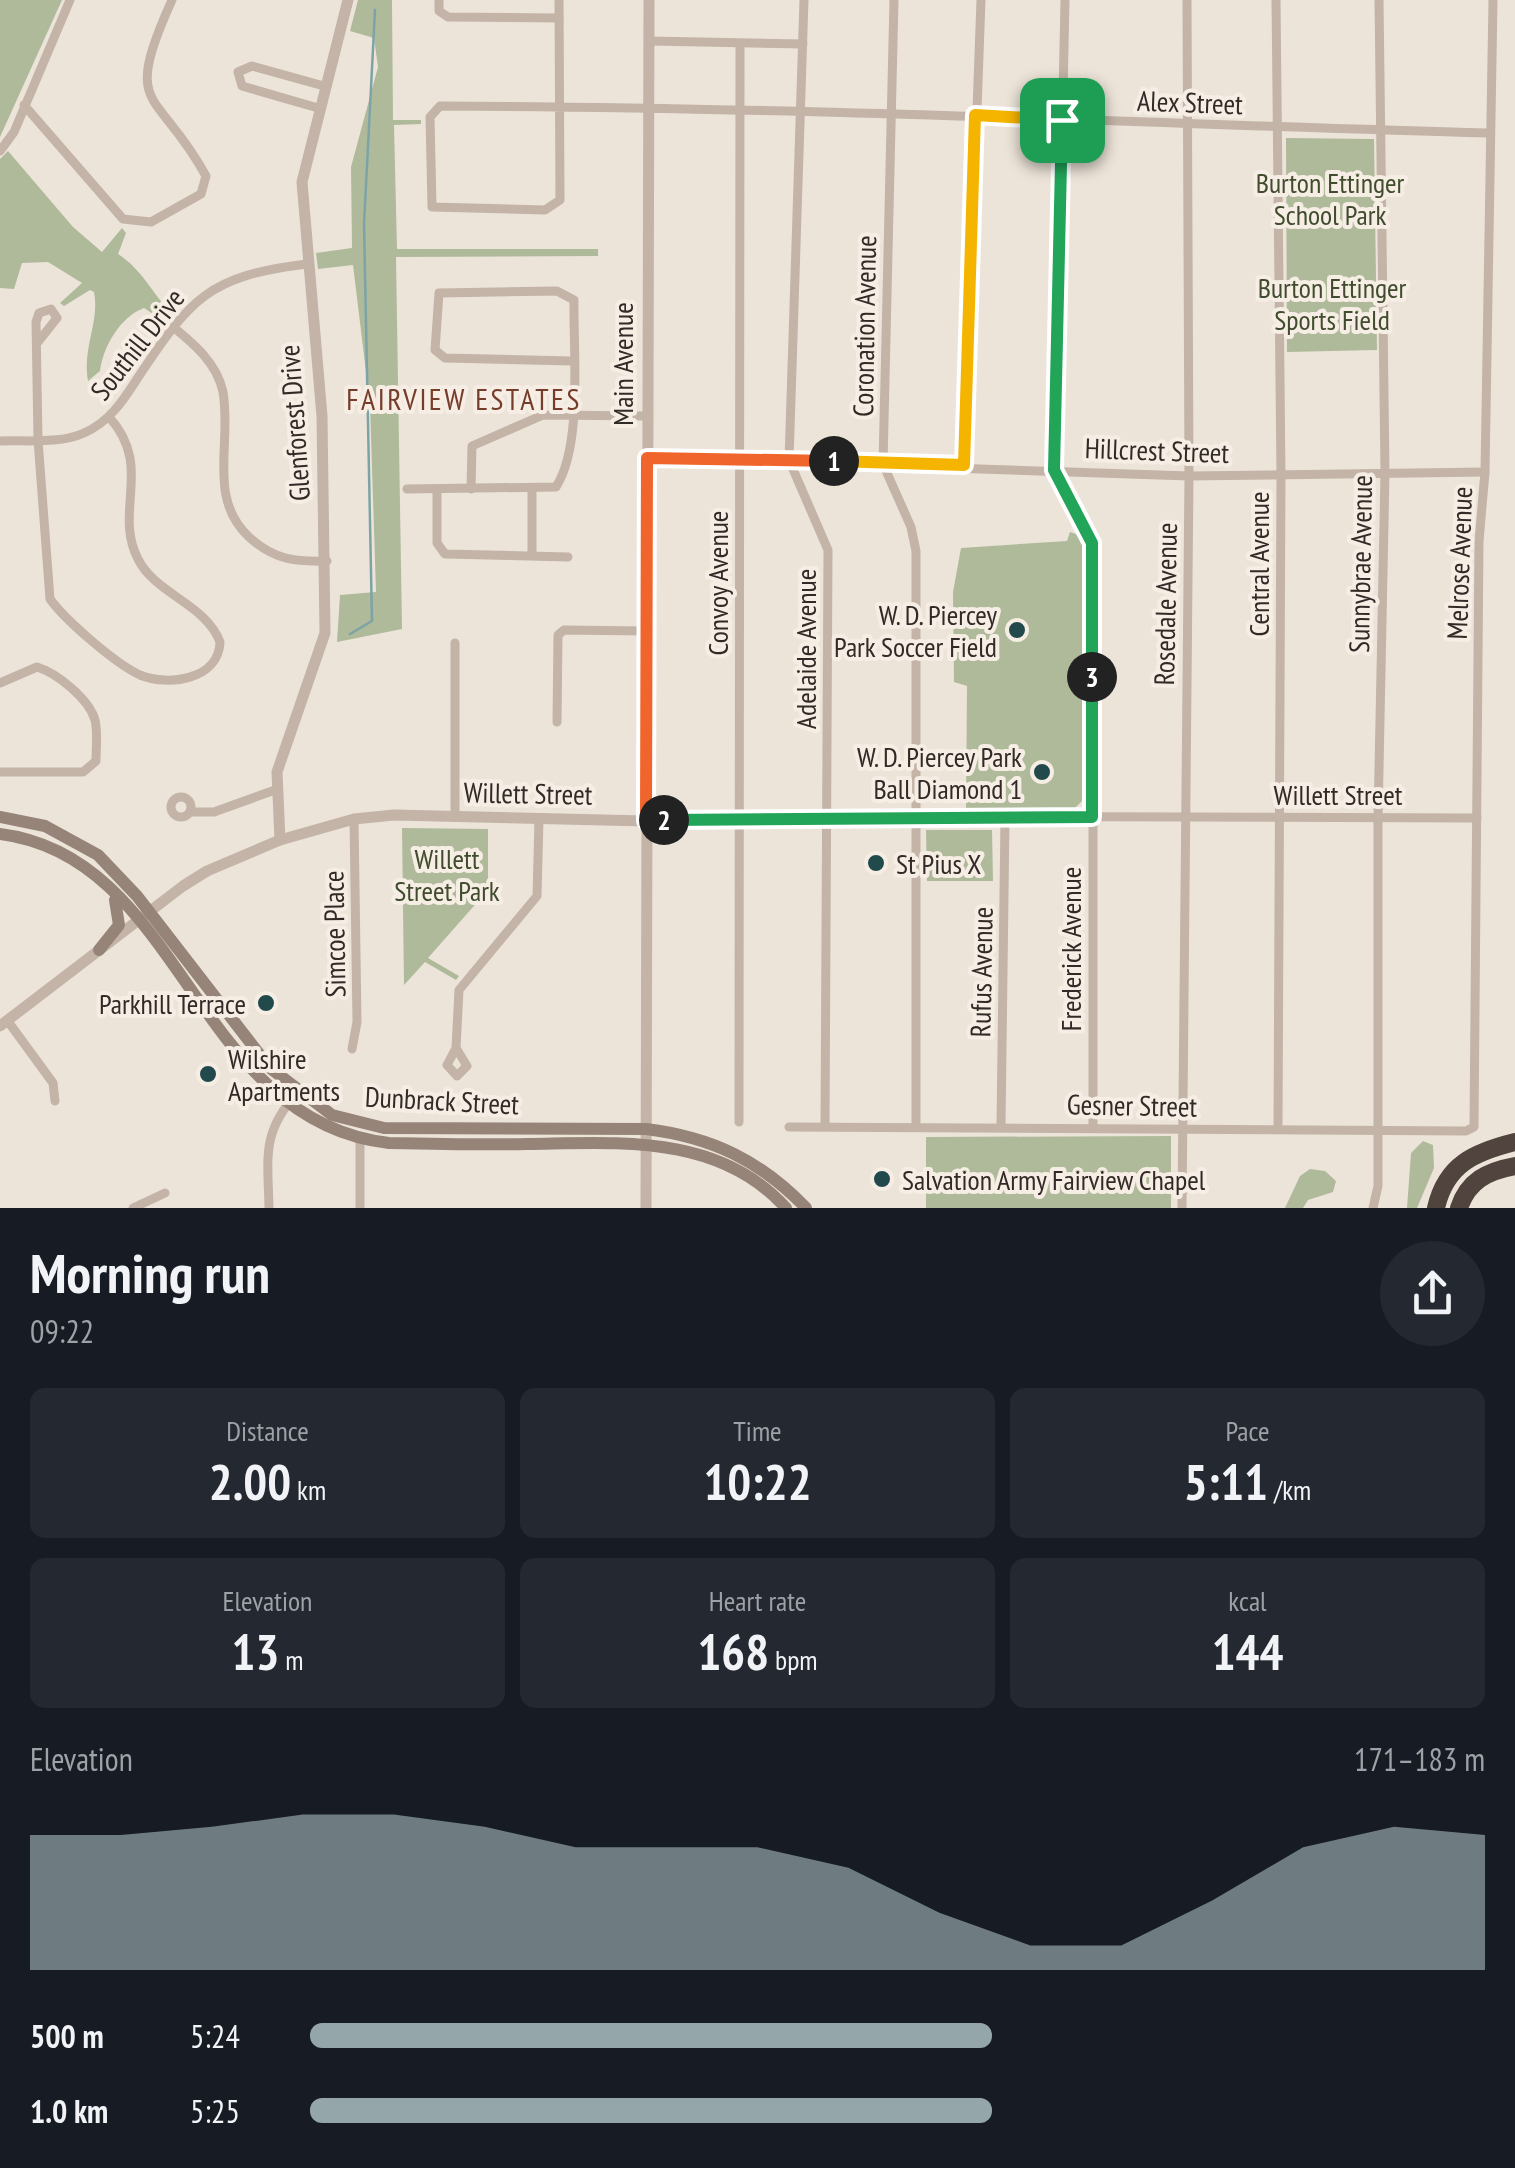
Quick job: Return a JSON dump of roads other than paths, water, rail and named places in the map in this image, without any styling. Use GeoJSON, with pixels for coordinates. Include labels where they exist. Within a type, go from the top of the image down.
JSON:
{"type":"FeatureCollection","features":[{"type":"Feature","properties":{"kind":"highway"},"geometry":{"type":"LineString","coordinates":[[1436,1208],[1450,1172],[1472,1154],[1515,1142]]}},
{"type":"Feature","properties":{"kind":"highway"},"geometry":{"type":"LineString","coordinates":[[1458,1208],[1479,1177],[1515,1166]]}},
{"type":"Feature","properties":{"kind":"main road","name":"Dunbrack Street"},"geometry":{"type":"LineString","coordinates":[[0,817],[45,826],[81,844],[116,872],[239,1056],[287,1104],[324,1127],[360,1140],[462,1145],[646,1136],[736,1169],[786,1208]]}},
{"type":"Feature","properties":{"kind":"main road","name":"Dunbrack Street"},"geometry":{"type":"LineString","coordinates":[[0,834],[27,837],[60,850],[97,873],[144,917],[270,1068],[297,1093],[332,1114],[384,1128],[697,1138],[736,1152],[770,1173],[806,1208]]}},
{"type":"Feature","properties":{"kind":"main road"},"geometry":{"type":"LineString","coordinates":[[97,873],[117,904],[120,918],[99,950]]}},
{"type":"Feature","properties":{"kind":"street"},"geometry":{"type":"LineString","coordinates":[[0,150],[14,132],[70,0]]}},
{"type":"Feature","properties":{"kind":"street"},"geometry":{"type":"LineString","coordinates":[[24,105],[124,219],[151,222],[200,194],[206,176],[159,115],[145,82],[145,66],[172,0]]}},
{"type":"Feature","properties":{"kind":"street"},"geometry":{"type":"LineString","coordinates":[[439,0],[439,11],[448,17],[559,18]]}},
{"type":"Feature","properties":{"kind":"street"},"geometry":{"type":"LineString","coordinates":[[559,0],[559,106]]}},
{"type":"Feature","properties":{"kind":"street","name":"Main Avenue"},"geometry":{"type":"LineString","coordinates":[[646,1208],[649,0]]}},
{"type":"Feature","properties":{"kind":"street","name":"Adelaide Avenue"},"geometry":{"type":"LineString","coordinates":[[804,0],[789,460],[828,550],[826,1126]]}},
{"type":"Feature","properties":{"kind":"street","name":"Coronation Avenue"},"geometry":{"type":"LineString","coordinates":[[894,0],[883,464],[916,551],[916,1127]]}},
{"type":"Feature","properties":{"kind":"street"},"geometry":{"type":"LineString","coordinates":[[964,465],[981,0]]}},
{"type":"Feature","properties":{"kind":"street","name":"Frederick Avenue"},"geometry":{"type":"LineString","coordinates":[[1065,0],[1054,470],[1094,554],[1093,1127]]}},
{"type":"Feature","properties":{"kind":"street","name":"Rosedale Avenue"},"geometry":{"type":"LineString","coordinates":[[1182,1208],[1189,476],[1188,0]]}},
{"type":"Feature","properties":{"kind":"street","name":"Central Avenue"},"geometry":{"type":"LineString","coordinates":[[1276,0],[1281,475],[1278,1128]]}},
{"type":"Feature","properties":{"kind":"street","name":"Sunnybrae Avenue"},"geometry":{"type":"LineString","coordinates":[[1372,1208],[1378,1186],[1378,819],[1385,473],[1379,0]]}},
{"type":"Feature","properties":{"kind":"street","name":"Melrose Avenue"},"geometry":{"type":"LineString","coordinates":[[1474,1127],[1478,541],[1485,472],[1493,0]]}},
{"type":"Feature","properties":{"kind":"street","name":"Glenforest Drive"},"geometry":{"type":"LineString","coordinates":[[280,840],[275,790],[290,730],[323,645],[327,561],[322,416],[302,182],[345,1]]}},
{"type":"Feature","properties":{"kind":"street"},"geometry":{"type":"LineString","coordinates":[[650,41],[802,44]]}},
{"type":"Feature","properties":{"kind":"street","name":"Convoy Avenue"},"geometry":{"type":"LineString","coordinates":[[739,1122],[740,45]]}},
{"type":"Feature","properties":{"kind":"street"},"geometry":{"type":"LineString","coordinates":[[318,108],[242,86],[238,72],[252,66],[324,86]]}},
{"type":"Feature","properties":{"kind":"street","name":"Alex Street"},"geometry":{"type":"LineString","coordinates":[[559,106],[560,200],[545,210],[432,207],[433,109],[559,106],[802,110],[1488,134]]}},
{"type":"Feature","properties":{"kind":"street","name":"Southill Drive"},"geometry":{"type":"LineString","coordinates":[[0,441],[72,438],[109,417],[172,326],[223,282],[267,269],[307,264]]}},
{"type":"Feature","properties":{"kind":"street"},"geometry":{"type":"LineString","coordinates":[[407,489],[532,489],[558,485],[572,417],[574,300],[567,293],[439,293],[435,300],[435,350],[446,358],[572,361]]}},
{"type":"Feature","properties":{"kind":"street"},"geometry":{"type":"LineString","coordinates":[[172,326],[205,356],[222,390],[224,496],[236,525],[278,557],[294,562],[327,561]]}},
{"type":"Feature","properties":{"kind":"street"},"geometry":{"type":"LineString","coordinates":[[38,342],[38,440],[50,599],[135,672],[156,679],[197,676],[214,663],[220,642],[208,622],[138,560],[133,541],[130,447],[109,417]]}},
{"type":"Feature","properties":{"kind":"street"},"geometry":{"type":"LineString","coordinates":[[472,489],[472,446],[476,441],[500,435],[532,417],[647,416]]}},
{"type":"Feature","properties":{"kind":"street","name":"Hillcrest Street"},"geometry":{"type":"LineString","coordinates":[[647,458],[964,465],[1189,476],[1485,472]]}},
{"type":"Feature","properties":{"kind":"street"},"geometry":{"type":"LineString","coordinates":[[437,489],[437,544],[444,554],[568,557]]}},
{"type":"Feature","properties":{"kind":"street"},"geometry":{"type":"LineString","coordinates":[[532,489],[532,554]]}},
{"type":"Feature","properties":{"kind":"street"},"geometry":{"type":"LineString","coordinates":[[557,722],[558,635],[564,630],[646,631]]}},
{"type":"Feature","properties":{"kind":"street"},"geometry":{"type":"LineString","coordinates":[[455,643],[455,817]]}},
{"type":"Feature","properties":{"kind":"street"},"geometry":{"type":"LineString","coordinates":[[0,682],[37,667],[48,670],[89,708],[95,722],[96,761],[83,772],[0,772]]}},
{"type":"Feature","properties":{"kind":"street"},"geometry":{"type":"LineString","coordinates":[[191,812],[214,812],[275,790]]}},
{"type":"Feature","properties":{"kind":"street","name":"Rufus Avenue"},"geometry":{"type":"LineString","coordinates":[[1001,1126],[1005,818]]}},
{"type":"Feature","properties":{"kind":"street","name":"Willett Street"},"geometry":{"type":"LineString","coordinates":[[4,1023],[207,870],[280,840],[354,819],[1477,818]]}},
{"type":"Feature","properties":{"kind":"street","name":"Simcoe Place"},"geometry":{"type":"LineString","coordinates":[[352,1048],[357,1022],[354,819]]}},
{"type":"Feature","properties":{"kind":"street"},"geometry":{"type":"LineString","coordinates":[[456,1048],[459,990],[536,896],[539,819]]}},
{"type":"Feature","properties":{"kind":"street"},"geometry":{"type":"LineString","coordinates":[[4,1023],[53,1083],[56,1101]]}},
{"type":"Feature","properties":{"kind":"street"},"geometry":{"type":"LineString","coordinates":[[269,1208],[268,1138],[297,1093]]}},
{"type":"Feature","properties":{"kind":"street","name":"Gesner Street"},"geometry":{"type":"LineString","coordinates":[[789,1127],[1466,1131],[1474,1127]]}},
{"type":"Feature","properties":{"kind":"street"},"geometry":{"type":"LineString","coordinates":[[360,1140],[360,1208]]}},
{"type":"Feature","properties":{"kind":"street"},"geometry":{"type":"LineString","coordinates":[[134,1208],[165,1193]]}},
{"type":"Feature","properties":{"kind":"waterway"},"geometry":{"type":"LineString","coordinates":[[350,634],[372,621],[364,224],[375,10]]}},
{"type":"Feature","properties":{"kind":"place","name":"W. D. Piercey Park Soccer Field"},"geometry":{"type":"Point","coordinates":[1017,630]}},
{"type":"Feature","properties":{"kind":"place","name":"W. D. Piercey Park Ball Diamond 1"},"geometry":{"type":"Point","coordinates":[1042,772]}},
{"type":"Feature","properties":{"kind":"place","name":"St Pius X"},"geometry":{"type":"Point","coordinates":[876,863]}},
{"type":"Feature","properties":{"kind":"place","name":"Parkhill Terrace"},"geometry":{"type":"Point","coordinates":[266,1003]}},
{"type":"Feature","properties":{"kind":"place","name":"Wilshire Apartments"},"geometry":{"type":"Point","coordinates":[208,1074]}},
{"type":"Feature","properties":{"kind":"place","name":"Salvation Army Fairview Chapel"},"geometry":{"type":"Point","coordinates":[882,1179]}},
{"type":"Feature","properties":{"kind":"district","name":"FAIRVIEW ESTATES"},"geometry":{"type":"Point","coordinates":[464,398]}},
{"type":"Feature","properties":{"kind":"park label","name":"Burton Ettinger School Park"},"geometry":{"type":"Point","coordinates":[1330,198]}},
{"type":"Feature","properties":{"kind":"park label","name":"Burton Ettinger Sports Field"},"geometry":{"type":"Point","coordinates":[1332,303]}},
{"type":"Feature","properties":{"kind":"park label","name":"Willett Street Park"},"geometry":{"type":"Point","coordinates":[447,874]}}]}
